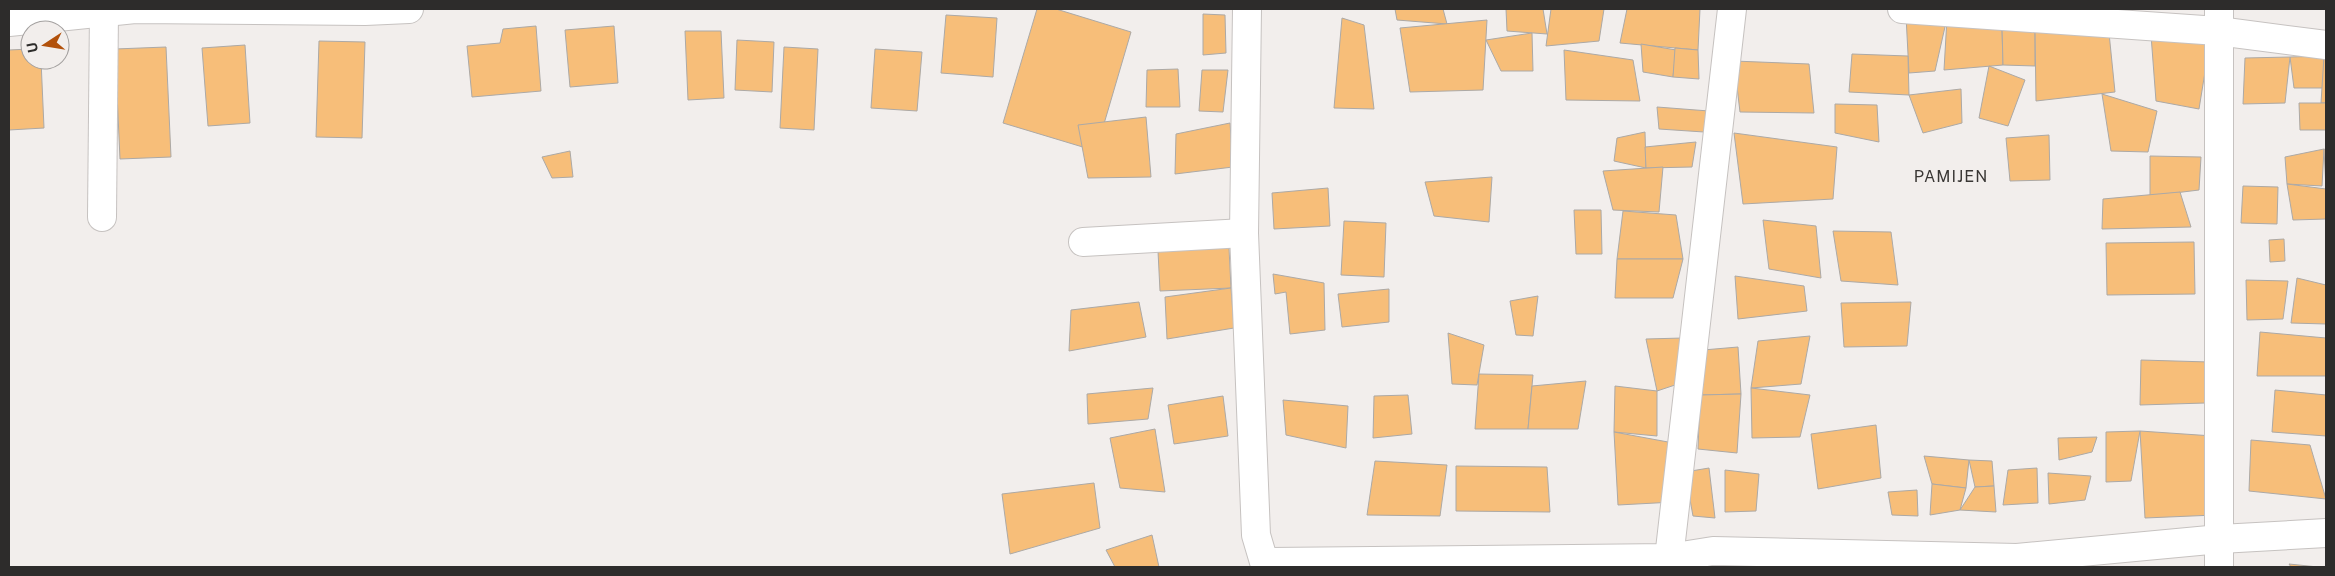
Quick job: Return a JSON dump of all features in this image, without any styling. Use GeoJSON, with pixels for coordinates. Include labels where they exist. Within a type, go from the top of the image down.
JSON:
{"type":"FeatureCollection","features":[{"type":"Feature","properties":{"kind":"street"},"geometry":{"type":"LineString","coordinates":[[9,22],[104,10],[409,9]]}},
{"type":"Feature","properties":{"kind":"street"},"geometry":{"type":"LineString","coordinates":[[1247,9],[1244,233],[1256,535],[1265,564],[1669,562],[1713,551],[2018,563],[2220,540],[2326,533]]}},
{"type":"Feature","properties":{"kind":"street"},"geometry":{"type":"LineString","coordinates":[[1669,562],[1732,9]]}},
{"type":"Feature","properties":{"kind":"street"},"geometry":{"type":"LineString","coordinates":[[1902,9],[2218,20],[2326,45]]}},
{"type":"Feature","properties":{"kind":"street"},"geometry":{"type":"LineString","coordinates":[[102,218],[104,10]]}},
{"type":"Feature","properties":{"kind":"street"},"geometry":{"type":"LineString","coordinates":[[2218,20],[2219,567]]}},
{"type":"Feature","properties":{"kind":"street"},"geometry":{"type":"LineString","coordinates":[[1083,242],[1244,233]]}},
{"type":"Feature","properties":{"kind":"building"},"geometry":{"type":"Polygon","coordinates":[[[1037,9],[1056,9],[1131,32],[1096,151],[1003,123],[1037,9]]]}},
{"type":"Feature","properties":{"kind":"building"},"geometry":{"type":"Polygon","coordinates":[[[1395,9],[1443,9],[1447,24],[1397,20],[1395,9]]]}},
{"type":"Feature","properties":{"kind":"building"},"geometry":{"type":"Polygon","coordinates":[[[1506,9],[1543,9],[1547,34],[1507,31],[1506,9]]]}},
{"type":"Feature","properties":{"kind":"building"},"geometry":{"type":"Polygon","coordinates":[[[1551,9],[1604,9],[1599,41],[1546,46],[1551,9]]]}},
{"type":"Feature","properties":{"kind":"building"},"geometry":{"type":"Polygon","coordinates":[[[1627,9],[1700,9],[1698,50],[1620,43],[1627,9]]]}},
{"type":"Feature","properties":{"kind":"building"},"geometry":{"type":"Polygon","coordinates":[[[1203,14],[1225,15],[1226,53],[1203,55],[1203,14]]]}},
{"type":"Feature","properties":{"kind":"building"},"geometry":{"type":"Polygon","coordinates":[[[946,15],[997,18],[993,77],[941,73],[946,15]]]}},
{"type":"Feature","properties":{"kind":"building"},"geometry":{"type":"Polygon","coordinates":[[[1906,16],[1947,18],[1935,71],[1909,73],[1906,16]]]}},
{"type":"Feature","properties":{"kind":"building"},"geometry":{"type":"Polygon","coordinates":[[[1342,18],[1364,25],[1374,109],[1334,108],[1342,18]]]}},
{"type":"Feature","properties":{"kind":"building"},"geometry":{"type":"Polygon","coordinates":[[[1947,18],[2002,27],[2003,65],[1944,70],[1947,18]]]}},
{"type":"Feature","properties":{"kind":"building"},"geometry":{"type":"Polygon","coordinates":[[[1487,20],[1483,90],[1410,92],[1400,28],[1487,20]]]}},
{"type":"Feature","properties":{"kind":"building"},"geometry":{"type":"Polygon","coordinates":[[[536,26],[541,91],[472,97],[467,46],[500,43],[503,29],[536,26]]]}},
{"type":"Feature","properties":{"kind":"building"},"geometry":{"type":"Polygon","coordinates":[[[614,26],[618,83],[570,87],[565,30],[614,26]]]}},
{"type":"Feature","properties":{"kind":"building"},"geometry":{"type":"Polygon","coordinates":[[[2002,27],[2035,28],[2035,66],[2003,65],[2002,27]]]}},
{"type":"Feature","properties":{"kind":"building"},"geometry":{"type":"Polygon","coordinates":[[[2035,28],[2109,33],[2115,92],[2036,101],[2035,28]]]}},
{"type":"Feature","properties":{"kind":"building"},"geometry":{"type":"Polygon","coordinates":[[[685,31],[721,31],[724,98],[688,100],[685,31]]]}},
{"type":"Feature","properties":{"kind":"building"},"geometry":{"type":"Polygon","coordinates":[[[1532,33],[1533,71],[1501,71],[1486,40],[1532,33]]]}},
{"type":"Feature","properties":{"kind":"building"},"geometry":{"type":"Polygon","coordinates":[[[2151,35],[2211,35],[2199,109],[2156,101],[2151,35]]]}},
{"type":"Feature","properties":{"kind":"building"},"geometry":{"type":"Polygon","coordinates":[[[737,40],[774,42],[772,92],[735,90],[737,40]]]}},
{"type":"Feature","properties":{"kind":"building"},"geometry":{"type":"Polygon","coordinates":[[[319,41],[365,42],[362,138],[316,137],[319,41]]]}},
{"type":"Feature","properties":{"kind":"building"},"geometry":{"type":"Polygon","coordinates":[[[1641,44],[1676,50],[1673,77],[1643,72],[1641,44]]]}},
{"type":"Feature","properties":{"kind":"building"},"geometry":{"type":"Polygon","coordinates":[[[245,45],[250,123],[208,126],[202,48],[245,45]]]}},
{"type":"Feature","properties":{"kind":"building"},"geometry":{"type":"Polygon","coordinates":[[[166,47],[171,157],[120,159],[115,49],[166,47]]]}},
{"type":"Feature","properties":{"kind":"building"},"geometry":{"type":"Polygon","coordinates":[[[784,47],[818,49],[814,130],[780,128],[784,47]]]}},
{"type":"Feature","properties":{"kind":"building"},"geometry":{"type":"Polygon","coordinates":[[[1675,48],[1698,50],[1699,79],[1673,77],[1675,48]]]}},
{"type":"Feature","properties":{"kind":"building"},"geometry":{"type":"Polygon","coordinates":[[[20,49],[20,70],[41,70],[44,128],[9,130],[9,50],[20,49]]]}},
{"type":"Feature","properties":{"kind":"building"},"geometry":{"type":"Polygon","coordinates":[[[875,49],[922,52],[917,111],[871,108],[875,49]]]}},
{"type":"Feature","properties":{"kind":"building"},"geometry":{"type":"Polygon","coordinates":[[[1564,50],[1633,60],[1640,101],[1566,100],[1564,50]]]}},
{"type":"Feature","properties":{"kind":"building"},"geometry":{"type":"Polygon","coordinates":[[[1852,54],[1908,56],[1909,95],[1849,92],[1852,54]]]}},
{"type":"Feature","properties":{"kind":"building"},"geometry":{"type":"Polygon","coordinates":[[[2324,56],[2324,88],[2294,88],[2290,57],[2324,56]]]}},
{"type":"Feature","properties":{"kind":"building"},"geometry":{"type":"Polygon","coordinates":[[[2324,56],[2326,56],[2326,103],[2321,103],[2324,56]]]}},
{"type":"Feature","properties":{"kind":"building"},"geometry":{"type":"Polygon","coordinates":[[[2290,57],[2285,103],[2243,104],[2245,58],[2290,57]]]}},
{"type":"Feature","properties":{"kind":"building"},"geometry":{"type":"Polygon","coordinates":[[[1734,61],[1809,64],[1814,113],[1740,112],[1734,61]]]}},
{"type":"Feature","properties":{"kind":"building"},"geometry":{"type":"Polygon","coordinates":[[[1989,66],[2025,80],[2008,126],[1979,118],[1989,66]]]}},
{"type":"Feature","properties":{"kind":"building"},"geometry":{"type":"Polygon","coordinates":[[[1178,69],[1180,107],[1146,107],[1147,70],[1178,69]]]}},
{"type":"Feature","properties":{"kind":"building"},"geometry":{"type":"Polygon","coordinates":[[[1202,70],[1228,70],[1223,112],[1199,111],[1202,70]]]}},
{"type":"Feature","properties":{"kind":"building"},"geometry":{"type":"Polygon","coordinates":[[[1961,89],[1962,123],[1923,133],[1909,95],[1961,89]]]}},
{"type":"Feature","properties":{"kind":"building"},"geometry":{"type":"Polygon","coordinates":[[[2102,94],[2157,111],[2148,152],[2111,151],[2102,94]]]}},
{"type":"Feature","properties":{"kind":"building"},"geometry":{"type":"Polygon","coordinates":[[[2299,103],[2326,103],[2326,130],[2300,130],[2299,103]]]}},
{"type":"Feature","properties":{"kind":"building"},"geometry":{"type":"Polygon","coordinates":[[[1835,104],[1877,105],[1879,142],[1835,133],[1835,104]]]}},
{"type":"Feature","properties":{"kind":"building"},"geometry":{"type":"Polygon","coordinates":[[[1657,107],[1709,111],[1704,132],[1659,129],[1657,107]]]}},
{"type":"Feature","properties":{"kind":"building"},"geometry":{"type":"Polygon","coordinates":[[[1146,117],[1151,177],[1088,178],[1078,125],[1146,117]]]}},
{"type":"Feature","properties":{"kind":"building"},"geometry":{"type":"Polygon","coordinates":[[[1230,123],[1233,167],[1175,174],[1176,134],[1230,123]]]}},
{"type":"Feature","properties":{"kind":"building"},"geometry":{"type":"Polygon","coordinates":[[[1645,132],[1646,168],[1614,161],[1617,138],[1645,132]]]}},
{"type":"Feature","properties":{"kind":"building"},"geometry":{"type":"Polygon","coordinates":[[[1734,133],[1837,147],[1833,199],[1743,204],[1734,133]]]}},
{"type":"Feature","properties":{"kind":"building"},"geometry":{"type":"Polygon","coordinates":[[[2049,135],[2050,180],[2010,181],[2006,138],[2049,135]]]}},
{"type":"Feature","properties":{"kind":"building"},"geometry":{"type":"Polygon","coordinates":[[[1696,142],[1692,167],[1646,168],[1645,147],[1696,142]]]}},
{"type":"Feature","properties":{"kind":"building"},"geometry":{"type":"Polygon","coordinates":[[[2324,149],[2322,186],[2287,184],[2285,157],[2324,149]]]}},
{"type":"Feature","properties":{"kind":"building"},"geometry":{"type":"Polygon","coordinates":[[[2324,149],[2326,150],[2326,189],[2324,149]]]}},
{"type":"Feature","properties":{"kind":"building"},"geometry":{"type":"Polygon","coordinates":[[[570,151],[573,177],[552,178],[542,157],[570,151]]]}},
{"type":"Feature","properties":{"kind":"building"},"geometry":{"type":"Polygon","coordinates":[[[2150,156],[2201,157],[2199,190],[2150,196],[2150,156]]]}},
{"type":"Feature","properties":{"kind":"building"},"geometry":{"type":"Polygon","coordinates":[[[1663,167],[1659,212],[1613,210],[1603,171],[1663,167]]]}},
{"type":"Feature","properties":{"kind":"building"},"geometry":{"type":"Polygon","coordinates":[[[1492,177],[1489,222],[1434,216],[1425,182],[1492,177]]]}},
{"type":"Feature","properties":{"kind":"building"},"geometry":{"type":"Polygon","coordinates":[[[2287,184],[2326,189],[2326,219],[2293,220],[2287,184]]]}},
{"type":"Feature","properties":{"kind":"building"},"geometry":{"type":"Polygon","coordinates":[[[2243,186],[2278,187],[2277,224],[2241,223],[2243,186]]]}},
{"type":"Feature","properties":{"kind":"building"},"geometry":{"type":"Polygon","coordinates":[[[1328,188],[1330,226],[1274,229],[1272,193],[1328,188]]]}},
{"type":"Feature","properties":{"kind":"building"},"geometry":{"type":"Polygon","coordinates":[[[2180,192],[2191,227],[2102,229],[2103,199],[2180,192]]]}},
{"type":"Feature","properties":{"kind":"building"},"geometry":{"type":"Polygon","coordinates":[[[1574,210],[1601,210],[1602,254],[1576,254],[1574,210]]]}},
{"type":"Feature","properties":{"kind":"building"},"geometry":{"type":"Polygon","coordinates":[[[1623,211],[1676,215],[1683,259],[1617,259],[1623,211]]]}},
{"type":"Feature","properties":{"kind":"building"},"geometry":{"type":"Polygon","coordinates":[[[1763,220],[1816,226],[1821,278],[1769,269],[1763,220]]]}},
{"type":"Feature","properties":{"kind":"building"},"geometry":{"type":"Polygon","coordinates":[[[1344,221],[1386,223],[1384,277],[1341,275],[1344,221]]]}},
{"type":"Feature","properties":{"kind":"building"},"geometry":{"type":"Polygon","coordinates":[[[1833,231],[1891,232],[1898,285],[1841,281],[1833,231]]]}},
{"type":"Feature","properties":{"kind":"building"},"geometry":{"type":"Polygon","coordinates":[[[2284,239],[2285,261],[2270,262],[2269,240],[2284,239]]]}},
{"type":"Feature","properties":{"kind":"building"},"geometry":{"type":"Polygon","coordinates":[[[2194,242],[2195,294],[2107,295],[2106,243],[2194,242]]]}},
{"type":"Feature","properties":{"kind":"building"},"geometry":{"type":"Polygon","coordinates":[[[1229,248],[1231,288],[1160,291],[1158,251],[1229,248]]]}},
{"type":"Feature","properties":{"kind":"building"},"geometry":{"type":"Polygon","coordinates":[[[1617,259],[1683,259],[1673,298],[1615,298],[1617,259]]]}},
{"type":"Feature","properties":{"kind":"building"},"geometry":{"type":"Polygon","coordinates":[[[1273,274],[1324,283],[1325,330],[1290,334],[1286,292],[1275,294],[1273,274]]]}},
{"type":"Feature","properties":{"kind":"building"},"geometry":{"type":"Polygon","coordinates":[[[1735,276],[1804,286],[1807,311],[1738,319],[1735,276]]]}},
{"type":"Feature","properties":{"kind":"building"},"geometry":{"type":"Polygon","coordinates":[[[2297,278],[2326,285],[2326,324],[2291,323],[2297,278]]]}},
{"type":"Feature","properties":{"kind":"building"},"geometry":{"type":"Polygon","coordinates":[[[2246,280],[2288,281],[2283,319],[2247,320],[2246,280]]]}},
{"type":"Feature","properties":{"kind":"building"},"geometry":{"type":"Polygon","coordinates":[[[1231,288],[1234,328],[1167,339],[1165,297],[1231,288]]]}},
{"type":"Feature","properties":{"kind":"building"},"geometry":{"type":"Polygon","coordinates":[[[1389,289],[1389,322],[1342,327],[1338,294],[1389,289]]]}},
{"type":"Feature","properties":{"kind":"building"},"geometry":{"type":"Polygon","coordinates":[[[1538,296],[1533,336],[1516,335],[1510,301],[1538,296]]]}},
{"type":"Feature","properties":{"kind":"building"},"geometry":{"type":"Polygon","coordinates":[[[1139,302],[1146,337],[1069,351],[1071,310],[1139,302]]]}},
{"type":"Feature","properties":{"kind":"building"},"geometry":{"type":"Polygon","coordinates":[[[1911,302],[1907,346],[1844,347],[1841,303],[1911,302]]]}},
{"type":"Feature","properties":{"kind":"building"},"geometry":{"type":"Polygon","coordinates":[[[2260,332],[2326,338],[2326,376],[2257,376],[2260,332]]]}},
{"type":"Feature","properties":{"kind":"building"},"geometry":{"type":"Polygon","coordinates":[[[1448,333],[1484,345],[1477,385],[1452,384],[1448,333]]]}},
{"type":"Feature","properties":{"kind":"building"},"geometry":{"type":"Polygon","coordinates":[[[1810,336],[1801,384],[1751,388],[1758,341],[1810,336]]]}},
{"type":"Feature","properties":{"kind":"building"},"geometry":{"type":"Polygon","coordinates":[[[1683,338],[1681,383],[1657,391],[1646,339],[1683,338]]]}},
{"type":"Feature","properties":{"kind":"building"},"geometry":{"type":"Polygon","coordinates":[[[1738,347],[1741,394],[1700,395],[1703,350],[1738,347]]]}},
{"type":"Feature","properties":{"kind":"building"},"geometry":{"type":"Polygon","coordinates":[[[2141,360],[2209,362],[2205,403],[2140,405],[2141,360]]]}},
{"type":"Feature","properties":{"kind":"building"},"geometry":{"type":"Polygon","coordinates":[[[1479,374],[1533,375],[1528,429],[1475,429],[1479,374]]]}},
{"type":"Feature","properties":{"kind":"building"},"geometry":{"type":"Polygon","coordinates":[[[1586,381],[1578,429],[1528,429],[1532,386],[1586,381]]]}},
{"type":"Feature","properties":{"kind":"building"},"geometry":{"type":"Polygon","coordinates":[[[1615,386],[1657,391],[1657,436],[1614,432],[1615,386]]]}},
{"type":"Feature","properties":{"kind":"building"},"geometry":{"type":"Polygon","coordinates":[[[1153,388],[1148,419],[1088,424],[1087,394],[1153,388]]]}},
{"type":"Feature","properties":{"kind":"building"},"geometry":{"type":"Polygon","coordinates":[[[1751,388],[1810,395],[1800,437],[1752,438],[1751,388]]]}},
{"type":"Feature","properties":{"kind":"building"},"geometry":{"type":"Polygon","coordinates":[[[2275,390],[2326,395],[2326,436],[2272,432],[2275,390]]]}},
{"type":"Feature","properties":{"kind":"building"},"geometry":{"type":"Polygon","coordinates":[[[1741,394],[1737,453],[1698,449],[1700,395],[1741,394]]]}},
{"type":"Feature","properties":{"kind":"building"},"geometry":{"type":"Polygon","coordinates":[[[1408,395],[1412,434],[1373,438],[1374,396],[1408,395]]]}},
{"type":"Feature","properties":{"kind":"building"},"geometry":{"type":"Polygon","coordinates":[[[1223,396],[1228,436],[1174,444],[1168,405],[1223,396]]]}},
{"type":"Feature","properties":{"kind":"building"},"geometry":{"type":"Polygon","coordinates":[[[1283,400],[1348,406],[1346,448],[1286,435],[1283,400]]]}},
{"type":"Feature","properties":{"kind":"building"},"geometry":{"type":"Polygon","coordinates":[[[1876,425],[1881,478],[1818,489],[1811,434],[1876,425]]]}},
{"type":"Feature","properties":{"kind":"building"},"geometry":{"type":"Polygon","coordinates":[[[1155,429],[1165,492],[1120,488],[1110,438],[1155,429]]]}},
{"type":"Feature","properties":{"kind":"building"},"geometry":{"type":"Polygon","coordinates":[[[2140,431],[2213,436],[2215,515],[2145,518],[2140,431]]]}},
{"type":"Feature","properties":{"kind":"building"},"geometry":{"type":"Polygon","coordinates":[[[2140,431],[2131,481],[2106,482],[2106,432],[2140,431]]]}},
{"type":"Feature","properties":{"kind":"building"},"geometry":{"type":"Polygon","coordinates":[[[1614,432],[1668,442],[1674,502],[1618,505],[1614,432]]]}},
{"type":"Feature","properties":{"kind":"building"},"geometry":{"type":"Polygon","coordinates":[[[2097,437],[2092,452],[2059,460],[2058,438],[2097,437]]]}},
{"type":"Feature","properties":{"kind":"building"},"geometry":{"type":"Polygon","coordinates":[[[2251,440],[2310,445],[2326,499],[2249,491],[2251,440]]]}},
{"type":"Feature","properties":{"kind":"building"},"geometry":{"type":"Polygon","coordinates":[[[1924,456],[1969,460],[1966,488],[1932,484],[1924,456]]]}},
{"type":"Feature","properties":{"kind":"building"},"geometry":{"type":"Polygon","coordinates":[[[1969,460],[1992,461],[1994,486],[1975,487],[1969,460]]]}},
{"type":"Feature","properties":{"kind":"building"},"geometry":{"type":"Polygon","coordinates":[[[1375,461],[1447,465],[1440,516],[1367,515],[1375,461]]]}},
{"type":"Feature","properties":{"kind":"building"},"geometry":{"type":"Polygon","coordinates":[[[1456,466],[1547,467],[1550,512],[1456,511],[1456,466]]]}},
{"type":"Feature","properties":{"kind":"building"},"geometry":{"type":"Polygon","coordinates":[[[1709,468],[1715,518],[1693,516],[1685,472],[1709,468]]]}},
{"type":"Feature","properties":{"kind":"building"},"geometry":{"type":"Polygon","coordinates":[[[2037,468],[2038,503],[2003,505],[2008,470],[2037,468]]]}},
{"type":"Feature","properties":{"kind":"building"},"geometry":{"type":"Polygon","coordinates":[[[1725,470],[1759,474],[1756,511],[1725,512],[1725,470]]]}},
{"type":"Feature","properties":{"kind":"building"},"geometry":{"type":"Polygon","coordinates":[[[2048,473],[2091,476],[2085,500],[2049,504],[2048,473]]]}},
{"type":"Feature","properties":{"kind":"building"},"geometry":{"type":"Polygon","coordinates":[[[1094,483],[1100,528],[1010,554],[1002,494],[1094,483]]]}},
{"type":"Feature","properties":{"kind":"building"},"geometry":{"type":"Polygon","coordinates":[[[1932,484],[1966,488],[1960,510],[1930,515],[1932,484]]]}},
{"type":"Feature","properties":{"kind":"building"},"geometry":{"type":"Polygon","coordinates":[[[1994,486],[1996,512],[1960,510],[1975,487],[1994,486]]]}},
{"type":"Feature","properties":{"kind":"building"},"geometry":{"type":"Polygon","coordinates":[[[1917,490],[1918,516],[1892,515],[1888,492],[1917,490]]]}},
{"type":"Feature","properties":{"kind":"building"},"geometry":{"type":"Polygon","coordinates":[[[1152,535],[1159,567],[1115,567],[1106,550],[1152,535]]]}},
{"type":"Feature","properties":{"kind":"building"},"geometry":{"type":"Polygon","coordinates":[[[2289,564],[2318,567],[2291,567],[2289,564]]]}},
{"type":"Feature","properties":{"kind":"district","name":"PAMIJEN"},"geometry":{"type":"Point","coordinates":[1951,176]}}]}
